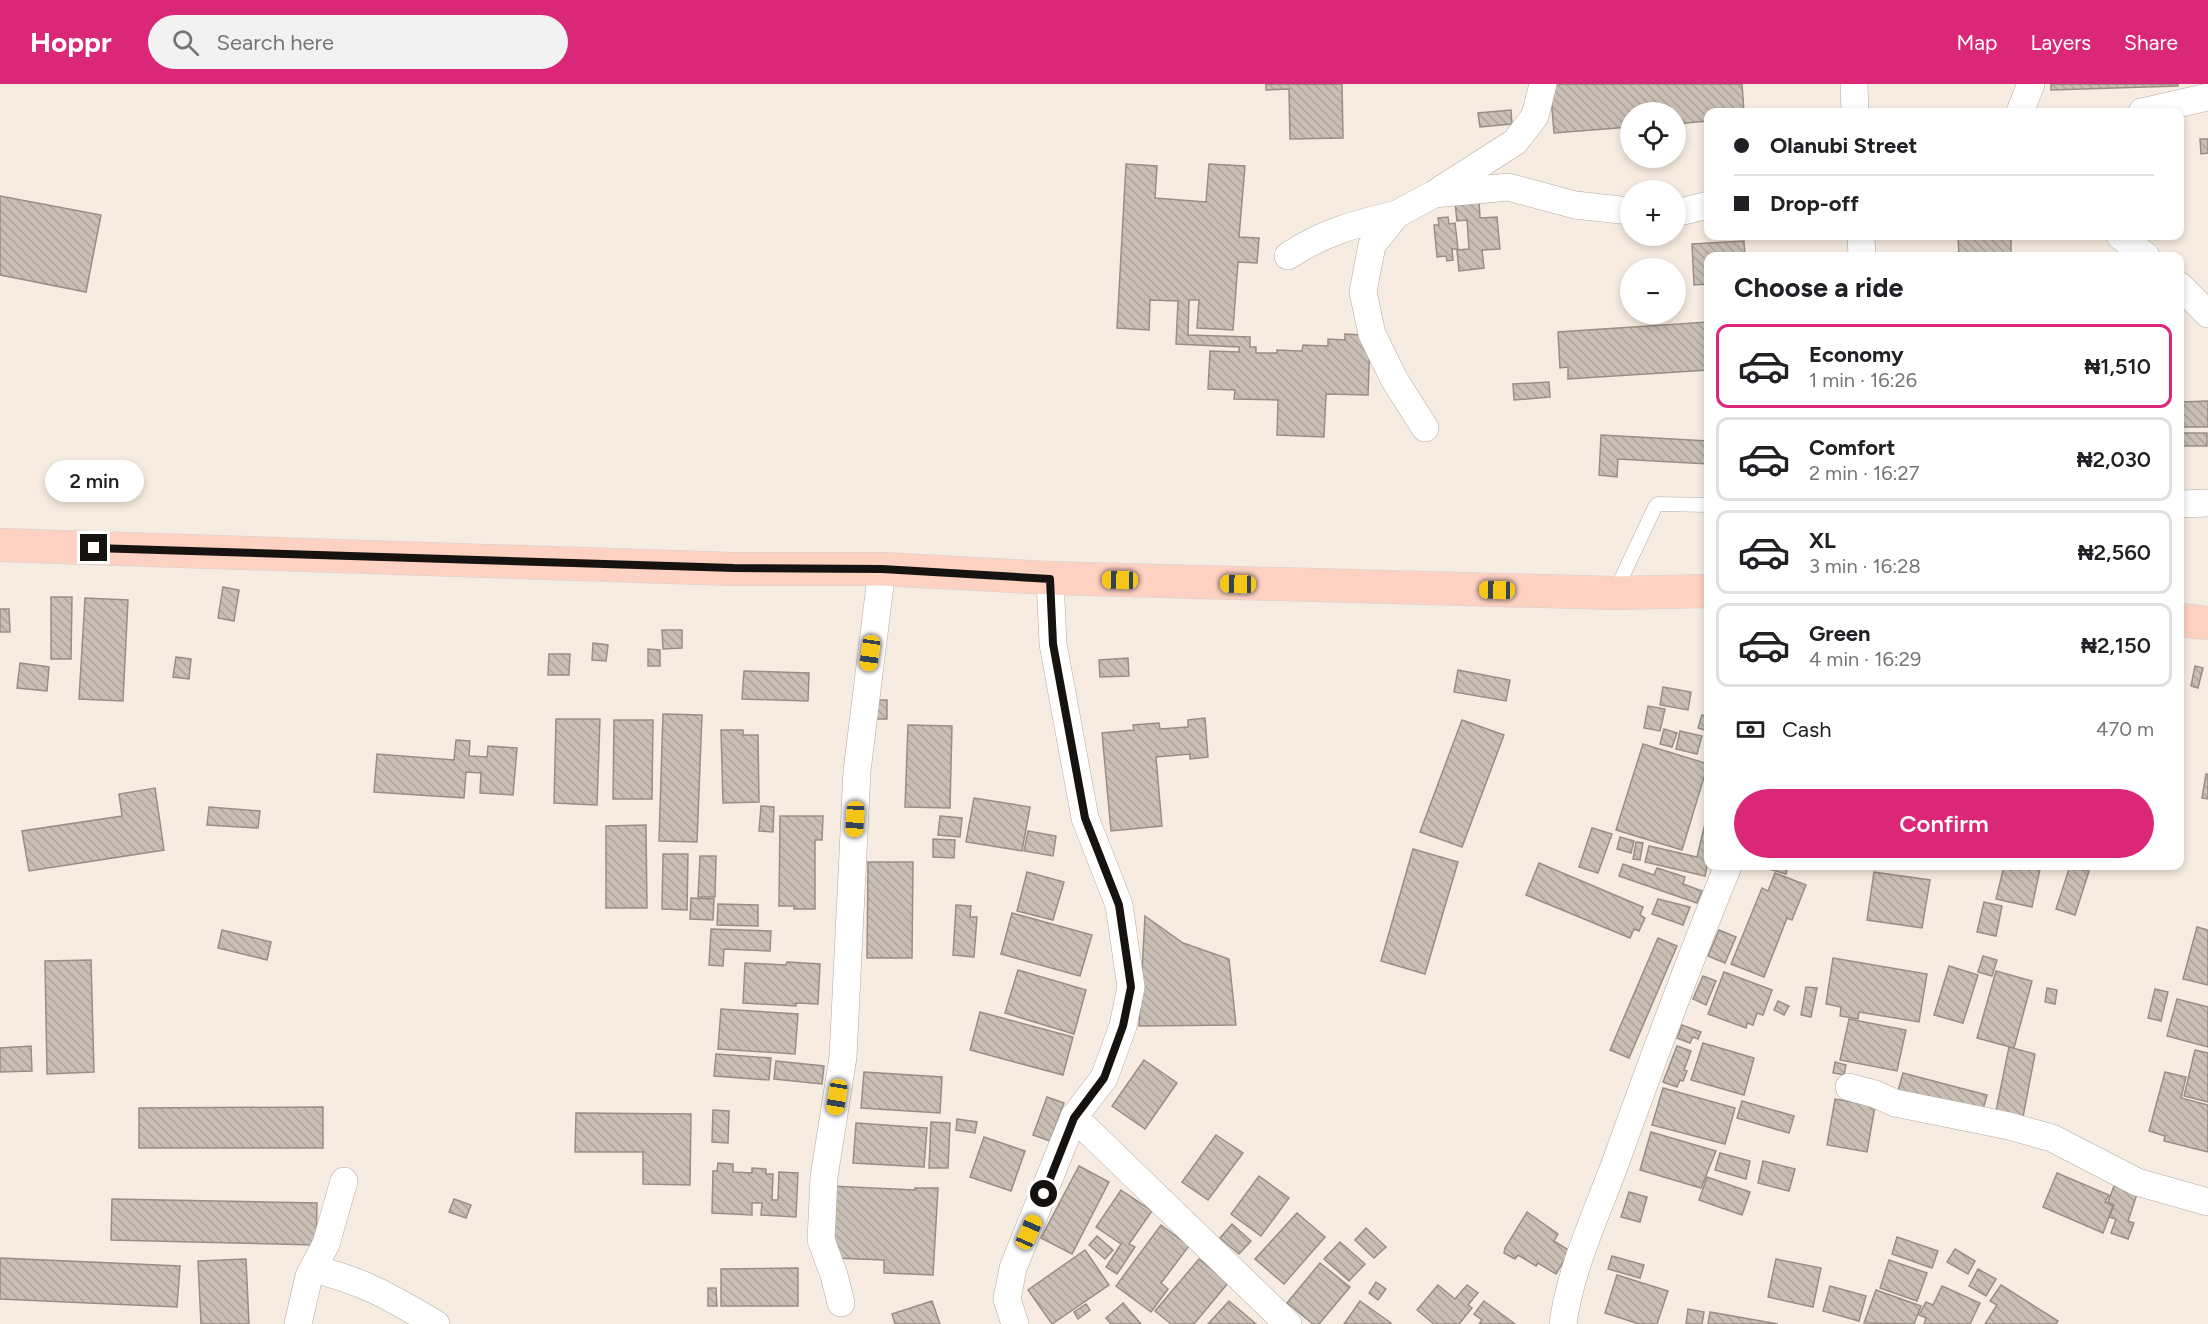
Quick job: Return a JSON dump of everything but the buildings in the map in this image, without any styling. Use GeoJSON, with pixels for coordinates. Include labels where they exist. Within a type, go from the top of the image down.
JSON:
{"type":"FeatureCollection","features":[{"type":"Feature","properties":{"kind":"main road"},"geometry":{"type":"LineString","coordinates":[[0,545],[722,568],[882,569],[1050,579],[1614,593],[1704,591]]}},
{"type":"Feature","properties":{"kind":"main road"},"geometry":{"type":"LineString","coordinates":[[2184,620],[2208,623]]}},
{"type":"Feature","properties":{"kind":"street"},"geometry":{"type":"LineString","coordinates":[[1288,256],[1314,239],[1347,226],[1397,214],[1434,194],[1515,142],[1535,116],[1544,84]]}},
{"type":"Feature","properties":{"kind":"street"},"geometry":{"type":"LineString","coordinates":[[1854,84],[1855,108]]}},
{"type":"Feature","properties":{"kind":"street"},"geometry":{"type":"LineString","coordinates":[[2022,108],[2031,84]]}},
{"type":"Feature","properties":{"kind":"street"},"geometry":{"type":"LineString","coordinates":[[2161,108],[2208,98]]}},
{"type":"Feature","properties":{"kind":"street"},"geometry":{"type":"LineString","coordinates":[[1434,194],[1508,187],[1575,206],[1620,210]]}},
{"type":"Feature","properties":{"kind":"street"},"geometry":{"type":"LineString","coordinates":[[1686,211],[1704,207]]}},
{"type":"Feature","properties":{"kind":"street"},"geometry":{"type":"LineString","coordinates":[[1397,214],[1372,246],[1363,292],[1372,334],[1394,379],[1425,428]]}},
{"type":"Feature","properties":{"kind":"street"},"geometry":{"type":"LineString","coordinates":[[2125,240],[2141,252]]}},
{"type":"Feature","properties":{"kind":"street"},"geometry":{"type":"LineString","coordinates":[[2184,290],[2208,314]]}},
{"type":"Feature","properties":{"kind":"street"},"geometry":{"type":"LineString","coordinates":[[2184,504],[2208,503]]}},
{"type":"Feature","properties":{"kind":"street"},"geometry":{"type":"LineString","coordinates":[[842,1303],[821,1240],[823,1188],[843,1058],[857,771],[882,569]]}},
{"type":"Feature","properties":{"kind":"street"},"geometry":{"type":"LineString","coordinates":[[1015,1324],[1007,1299],[1013,1268],[1074,1118],[1104,1078],[1123,1026],[1131,987],[1119,905],[1085,818],[1053,644],[1050,579]]}},
{"type":"Feature","properties":{"kind":"street"},"geometry":{"type":"LineString","coordinates":[[1563,1324],[1566,1304],[1607,1184],[1683,978],[1726,870]]}},
{"type":"Feature","properties":{"kind":"street"},"geometry":{"type":"LineString","coordinates":[[1849,1087],[1875,1094],[1895,1103],[2009,1126],[2052,1138],[2136,1182],[2208,1202]]}},
{"type":"Feature","properties":{"kind":"street"},"geometry":{"type":"LineString","coordinates":[[1074,1118],[1288,1324]]}},
{"type":"Feature","properties":{"kind":"street"},"geometry":{"type":"LineString","coordinates":[[298,1324],[313,1269],[326,1244],[344,1181]]}},
{"type":"Feature","properties":{"kind":"street"},"geometry":{"type":"LineString","coordinates":[[313,1269],[365,1284],[403,1302],[436,1324]]}},
{"type":"Feature","properties":{"kind":"lane"},"geometry":{"type":"LineString","coordinates":[[1614,593],[1658,504],[1704,506]]}},
{"type":"Feature","properties":{"kind":"route"},"geometry":{"type":"LineString","coordinates":[[94,548],[734,568],[882,569],[1050,579],[1053,644],[1085,818],[1119,905],[1131,987],[1123,1026],[1104,1078],[1074,1118],[1044,1194]]}}]}
